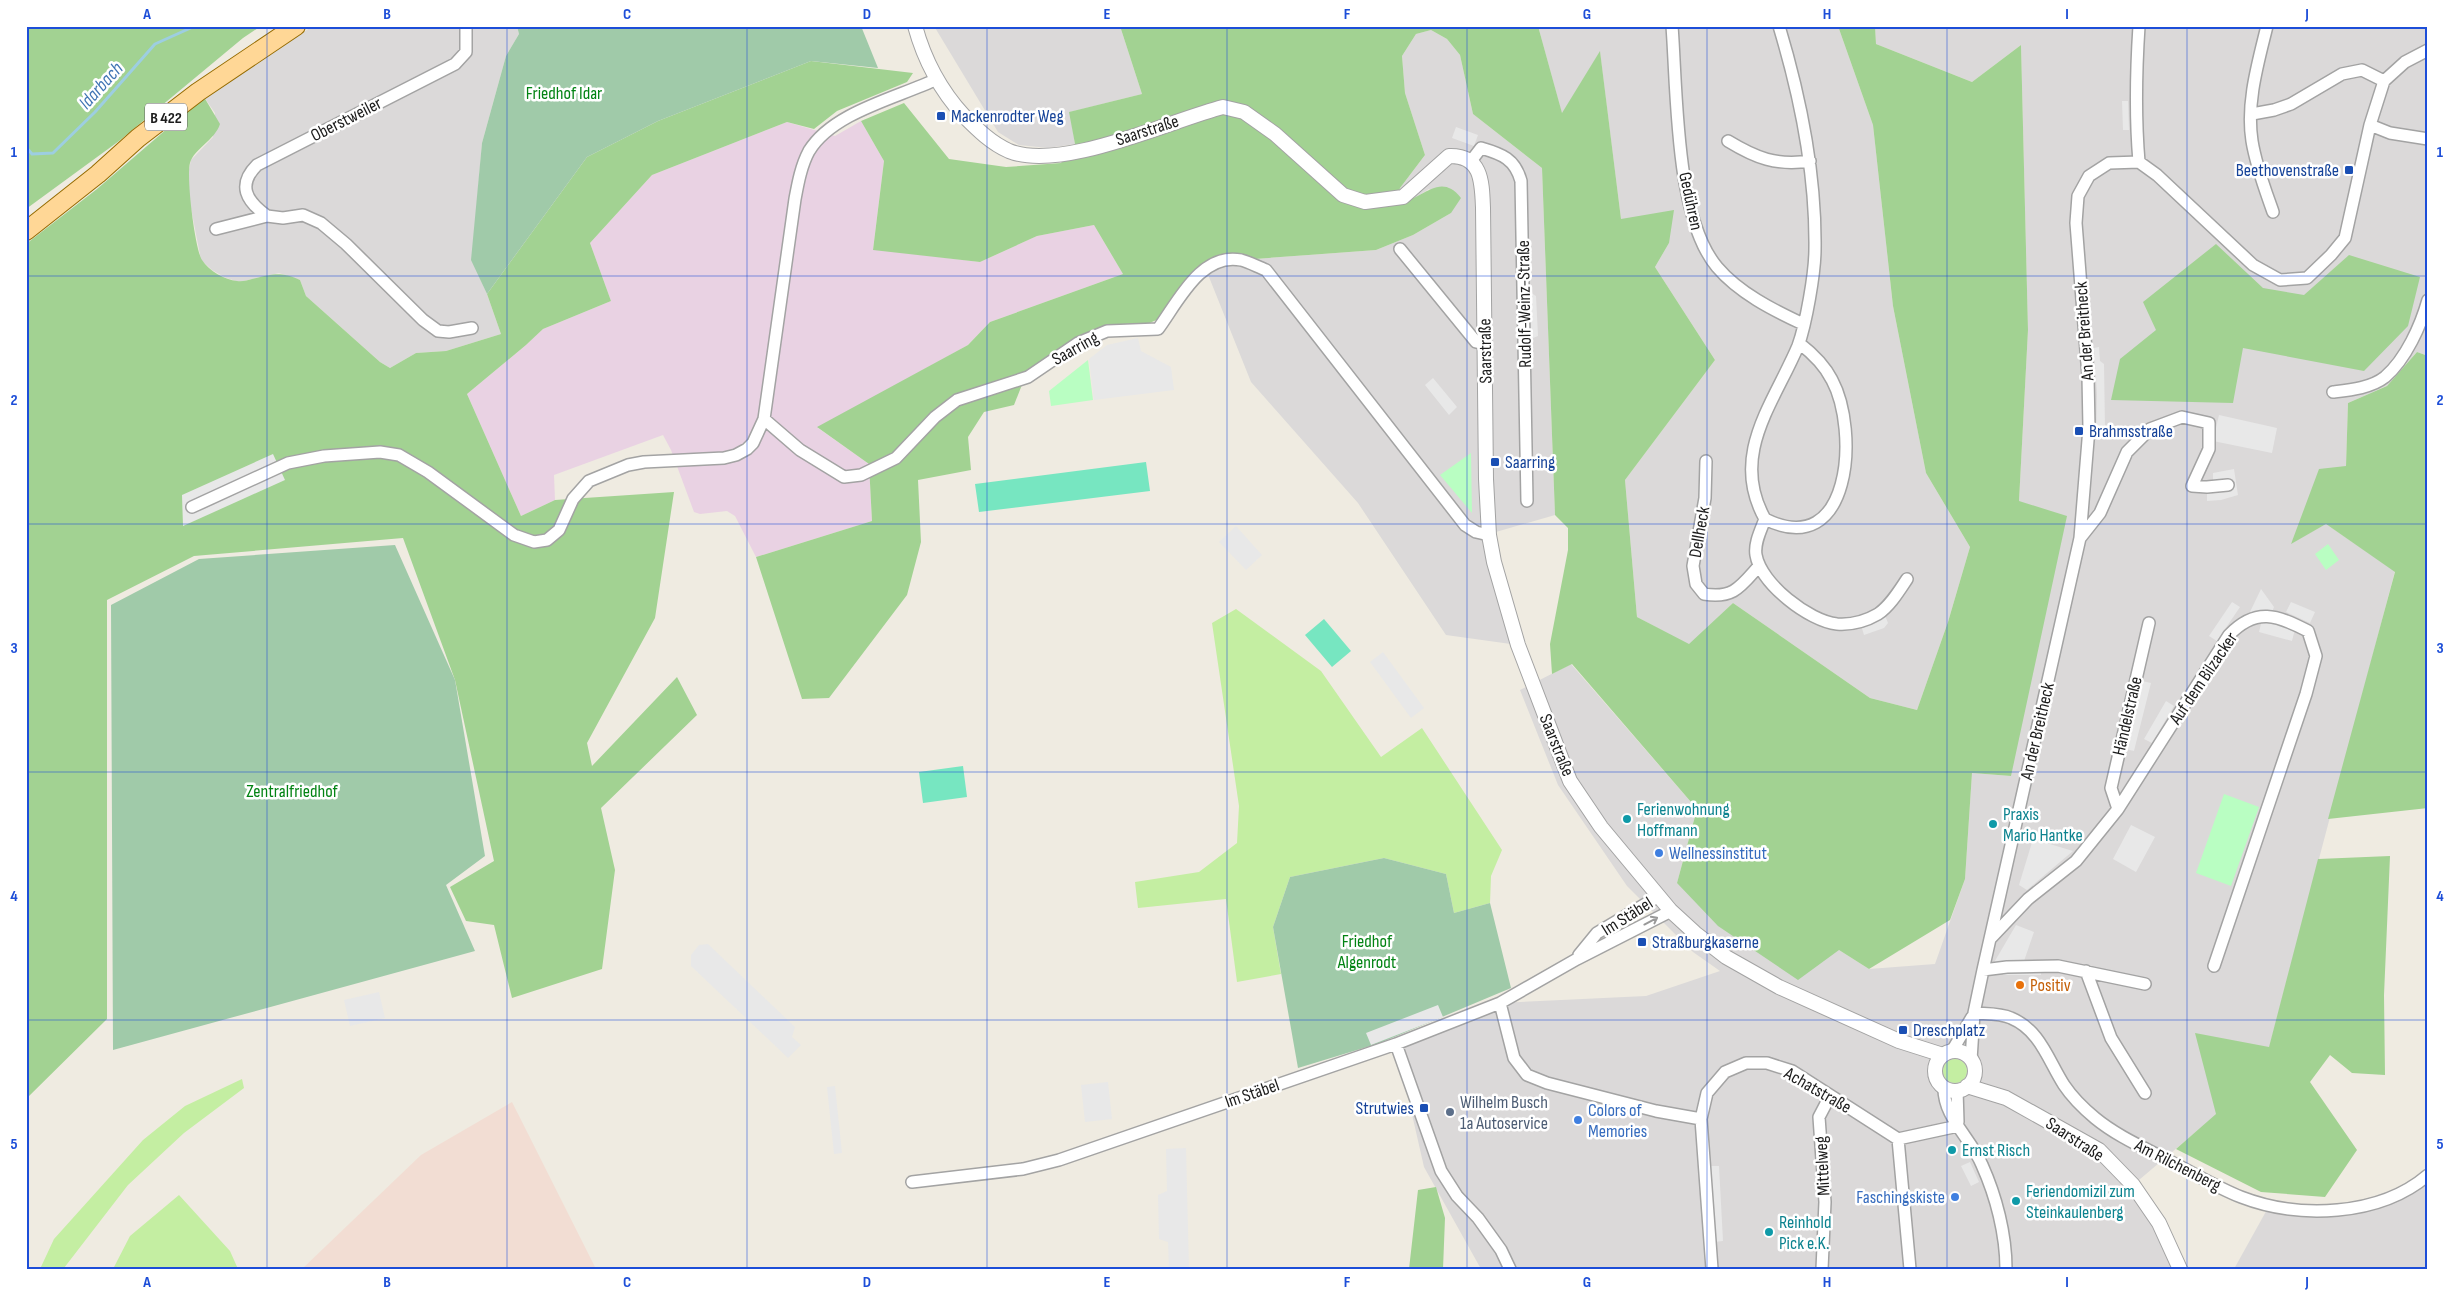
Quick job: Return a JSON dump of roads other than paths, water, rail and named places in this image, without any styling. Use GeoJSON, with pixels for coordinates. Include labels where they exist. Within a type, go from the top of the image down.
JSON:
{"type":"FeatureCollection","features":[{"type":"Feature","properties":{"kind":"main road","name":"B 422"},"geometry":{"type":"LineString","coordinates":[[26,231],[98,174],[138,138],[198,92],[296,26]]}},
{"type":"Feature","properties":{"kind":"street","name":"Oberstweiler"},"geometry":{"type":"LineString","coordinates":[[267,216],[256,208],[246,189],[247,177],[257,165],[455,64],[466,52],[466,26]]}},
{"type":"Feature","properties":{"kind":"street","name":"Saarstraße"},"geometry":{"type":"LineString","coordinates":[[915,26],[922,48],[937,79],[958,108],[989,140],[1010,151],[1030,156],[1056,154],[1095,147],[1223,107],[1244,112],[1274,134],[1343,195],[1365,202],[1403,197],[1449,156],[1460,155],[1470,161],[1478,171],[1482,186],[1486,479],[1489,535],[1494,562],[1518,645],[1570,781],[1601,827],[1671,910],[1694,934],[1726,957],[1758,976],[1899,1041],[1948,1053]]}},
{"type":"Feature","properties":{"kind":"street","name":"Gedühren"},"geometry":{"type":"LineString","coordinates":[[1672,26],[1682,155],[1689,197],[1699,238],[1717,268],[1744,291],[1774,310],[1802,324]]}},
{"type":"Feature","properties":{"kind":"street"},"geometry":{"type":"LineString","coordinates":[[1779,26],[1796,82],[1810,161],[1815,250],[1808,303],[1799,343],[1766,411],[1752,451],[1751,471],[1753,487],[1765,518],[1757,540],[1756,554],[1759,566],[1780,592],[1811,615],[1838,624],[1855,623],[1879,613],[1907,579]]}},
{"type":"Feature","properties":{"kind":"street"},"geometry":{"type":"LineString","coordinates":[[2139,26],[2135,80],[2135,120],[2139,162],[2157,175],[2254,265],[2280,280],[2307,278],[2332,255],[2345,238],[2370,125],[2384,81],[2405,62],[2428,50]]}},
{"type":"Feature","properties":{"kind":"street"},"geometry":{"type":"LineString","coordinates":[[2266,26],[2254,82],[2252,140],[2260,176],[2273,212]]}},
{"type":"Feature","properties":{"kind":"street"},"geometry":{"type":"LineString","coordinates":[[2252,114],[2291,104],[2342,74],[2362,70],[2384,81]]}},
{"type":"Feature","properties":{"kind":"street"},"geometry":{"type":"LineString","coordinates":[[192,507],[288,463],[324,456],[380,452],[399,455],[428,472],[514,535],[534,542],[547,540],[559,530],[573,499],[589,481],[628,465],[644,462],[724,458],[736,455],[747,449],[753,442],[764,419],[795,199],[804,163],[809,152],[817,140],[839,122],[937,79]]}},
{"type":"Feature","properties":{"kind":"street"},"geometry":{"type":"LineString","coordinates":[[2370,125],[2390,133],[2428,139]]}},
{"type":"Feature","properties":{"kind":"street"},"geometry":{"type":"LineString","coordinates":[[1728,141],[1752,156],[1779,162],[1810,161]]}},
{"type":"Feature","properties":{"kind":"street","name":"Rudolf-Weinz-Straße"},"geometry":{"type":"LineString","coordinates":[[1470,161],[1481,148],[1497,153],[1509,158],[1518,169],[1522,181],[1527,501]]}},
{"type":"Feature","properties":{"kind":"street","name":"An der Breitheck"},"geometry":{"type":"LineString","coordinates":[[1973,1065],[1974,1013],[1982,970],[2080,538],[2089,428],[2088,376],[2076,223],[2078,196],[2089,176],[2109,163],[2139,162]]}},
{"type":"Feature","properties":{"kind":"street"},"geometry":{"type":"LineString","coordinates":[[216,229],[267,216],[283,218],[304,214],[321,223],[438,331],[449,332],[472,328]]}},
{"type":"Feature","properties":{"kind":"street"},"geometry":{"type":"LineString","coordinates":[[1400,250],[1476,342],[1485,344]]}},
{"type":"Feature","properties":{"kind":"street","name":"Saarring"},"geometry":{"type":"LineString","coordinates":[[764,419],[800,450],[844,477],[861,475],[896,458],[935,417],[957,400],[1028,377],[1078,342],[1107,331],[1158,329],[1198,274],[1214,262],[1241,260],[1266,270],[1465,525],[1476,532],[1489,535]]}},
{"type":"Feature","properties":{"kind":"street"},"geometry":{"type":"LineString","coordinates":[[2333,392],[2363,388],[2385,377],[2405,352],[2422,322],[2428,300]]}},
{"type":"Feature","properties":{"kind":"street"},"geometry":{"type":"LineString","coordinates":[[1765,518],[1787,527],[1810,525],[1830,512],[1838,498],[1842,483],[1845,453],[1844,425],[1839,397],[1823,365],[1799,343]]}},
{"type":"Feature","properties":{"kind":"street"},"geometry":{"type":"LineString","coordinates":[[2080,538],[2100,513],[2127,452],[2150,429],[2182,417],[2209,423],[2209,449],[2192,486],[2228,485]]}},
{"type":"Feature","properties":{"kind":"street","name":"Dellheck"},"geometry":{"type":"LineString","coordinates":[[1706,461],[1705,498],[1694,566],[1696,584],[1704,594],[1720,597],[1738,589],[1759,566]]}},
{"type":"Feature","properties":{"kind":"street","name":"Auf dem Bilzacker"},"geometry":{"type":"LineString","coordinates":[[1989,940],[2028,899],[2076,861],[2118,809],[2229,635],[2242,622],[2261,616],[2285,619],[2308,631],[2316,656],[2306,694],[2214,966]]}},
{"type":"Feature","properties":{"kind":"street","name":"Händelstraße"},"geometry":{"type":"LineString","coordinates":[[2118,809],[2111,788],[2149,623]]}},
{"type":"Feature","properties":{"kind":"street","name":"Im Stäbel"},"geometry":{"type":"LineString","coordinates":[[1577,959],[1597,933],[1659,896]]}},
{"type":"Feature","properties":{"kind":"street","name":"Im Stäbel"},"geometry":{"type":"LineString","coordinates":[[912,1182],[1023,1169],[1058,1160],[1396,1044],[1500,1003],[1577,959],[1671,910]]}},
{"type":"Feature","properties":{"kind":"street"},"geometry":{"type":"LineString","coordinates":[[1982,970],[2007,967],[2058,966],[2145,984]]}},
{"type":"Feature","properties":{"kind":"street"},"geometry":{"type":"LineString","coordinates":[[2086,971],[2111,1038],[2145,1092]]}},
{"type":"Feature","properties":{"kind":"street"},"geometry":{"type":"LineString","coordinates":[[1500,1003],[1514,1058],[1527,1075],[1547,1083],[1638,1106],[1701,1119]]}},
{"type":"Feature","properties":{"kind":"street","name":"An der Breitheck"},"geometry":{"type":"LineString","coordinates":[[1948,1053],[1974,1013]]}},
{"type":"Feature","properties":{"kind":"street","name":"Am Rilchenberg"},"geometry":{"type":"LineString","coordinates":[[1974,1013],[2010,1018],[2027,1027],[2041,1043],[2064,1085],[2096,1119],[2123,1137],[2240,1196],[2269,1206],[2302,1210],[2343,1209],[2380,1202],[2418,1184],[2428,1175]]}},
{"type":"Feature","properties":{"kind":"street","name":"Saarstraße"},"geometry":{"type":"LineString","coordinates":[[1899,1041],[1935,1070]]}},
{"type":"Feature","properties":{"kind":"street"},"geometry":{"type":"LineString","coordinates":[[1396,1044],[1441,1171],[1457,1196],[1478,1218],[1502,1250],[1510,1269]]}},
{"type":"Feature","properties":{"kind":"street"},"geometry":{"type":"LineString","coordinates":[[1956,1088],[1937,1080],[1935,1070],[1937,1062],[1948,1053],[1963,1053],[1973,1065],[1973,1079],[1956,1088],[1943,1101],[1982,1163],[1998,1210],[2006,1269]]}},
{"type":"Feature","properties":{"kind":"street","name":"Achatstraße"},"geometry":{"type":"LineString","coordinates":[[1712,1269],[1701,1119],[1708,1094],[1725,1072],[1746,1063],[1767,1063],[1792,1071],[1898,1139]]}},
{"type":"Feature","properties":{"kind":"street","name":"Saarstraße"},"geometry":{"type":"LineString","coordinates":[[1973,1065],[1980,1078],[2006,1098],[2099,1150],[2133,1186],[2154,1216],[2180,1269]]}},
{"type":"Feature","properties":{"kind":"street","name":"Saarstraße"},"geometry":{"type":"LineString","coordinates":[[1956,1088],[2006,1098]]}},
{"type":"Feature","properties":{"kind":"street","name":"Mittelweg"},"geometry":{"type":"LineString","coordinates":[[1822,1269],[1825,1202],[1819,1117],[1830,1096]]}},
{"type":"Feature","properties":{"kind":"street"},"geometry":{"type":"LineString","coordinates":[[1910,1269],[1898,1139],[1958,1126]]}},
{"type":"Feature","properties":{"kind":"waterway","name":"Idarbach"},"geometry":{"type":"LineString","coordinates":[[26,147],[32,154],[53,153],[95,112],[155,44],[195,26]]}},
{"type":"Feature","properties":{"kind":"place","name":"Mackenrodter Weg"},"geometry":{"type":"Point","coordinates":[941,116]}},
{"type":"Feature","properties":{"kind":"place","name":"Beethovenstraße"},"geometry":{"type":"Point","coordinates":[2349,170]}},
{"type":"Feature","properties":{"kind":"place","name":"Brahmsstraße"},"geometry":{"type":"Point","coordinates":[2079,431]}},
{"type":"Feature","properties":{"kind":"place","name":"Saarring"},"geometry":{"type":"Point","coordinates":[1495,462]}},
{"type":"Feature","properties":{"kind":"place","name":"Ferienwohnung Hoffmann"},"geometry":{"type":"Point","coordinates":[1627,819]}},
{"type":"Feature","properties":{"kind":"place","name":"Praxis Mario Hantke"},"geometry":{"type":"Point","coordinates":[1993,824]}},
{"type":"Feature","properties":{"kind":"place","name":"Wellnessinstitut"},"geometry":{"type":"Point","coordinates":[1659,853]}},
{"type":"Feature","properties":{"kind":"place","name":"Straßburgkaserne"},"geometry":{"type":"Point","coordinates":[1642,942]}},
{"type":"Feature","properties":{"kind":"place","name":"Positiv"},"geometry":{"type":"Point","coordinates":[2020,985]}},
{"type":"Feature","properties":{"kind":"place","name":"Dreschplatz"},"geometry":{"type":"Point","coordinates":[1903,1030]}},
{"type":"Feature","properties":{"kind":"place","name":"Strutwies"},"geometry":{"type":"Point","coordinates":[1424,1108]}},
{"type":"Feature","properties":{"kind":"place","name":"Wilhelm Busch 1a Autoservice"},"geometry":{"type":"Point","coordinates":[1450,1112]}},
{"type":"Feature","properties":{"kind":"place","name":"Colors of Memories"},"geometry":{"type":"Point","coordinates":[1578,1120]}},
{"type":"Feature","properties":{"kind":"place","name":"Ernst Risch"},"geometry":{"type":"Point","coordinates":[1952,1150]}},
{"type":"Feature","properties":{"kind":"place","name":"Faschingskiste"},"geometry":{"type":"Point","coordinates":[1955,1197]}},
{"type":"Feature","properties":{"kind":"place","name":"Feriendomizil zum Steinkaulenberg"},"geometry":{"type":"Point","coordinates":[2016,1201]}},
{"type":"Feature","properties":{"kind":"place","name":"Reinhold Pick e.K."},"geometry":{"type":"Point","coordinates":[1769,1232]}},
{"type":"Feature","properties":{"kind":"park label","name":"Friedhof Idar"},"geometry":{"type":"Point","coordinates":[564,93]}},
{"type":"Feature","properties":{"kind":"park label","name":"Zentralfriedhof"},"geometry":{"type":"Point","coordinates":[292,791]}},
{"type":"Feature","properties":{"kind":"park label","name":"Friedhof Algenrodt"},"geometry":{"type":"Point","coordinates":[1367,951]}}]}
